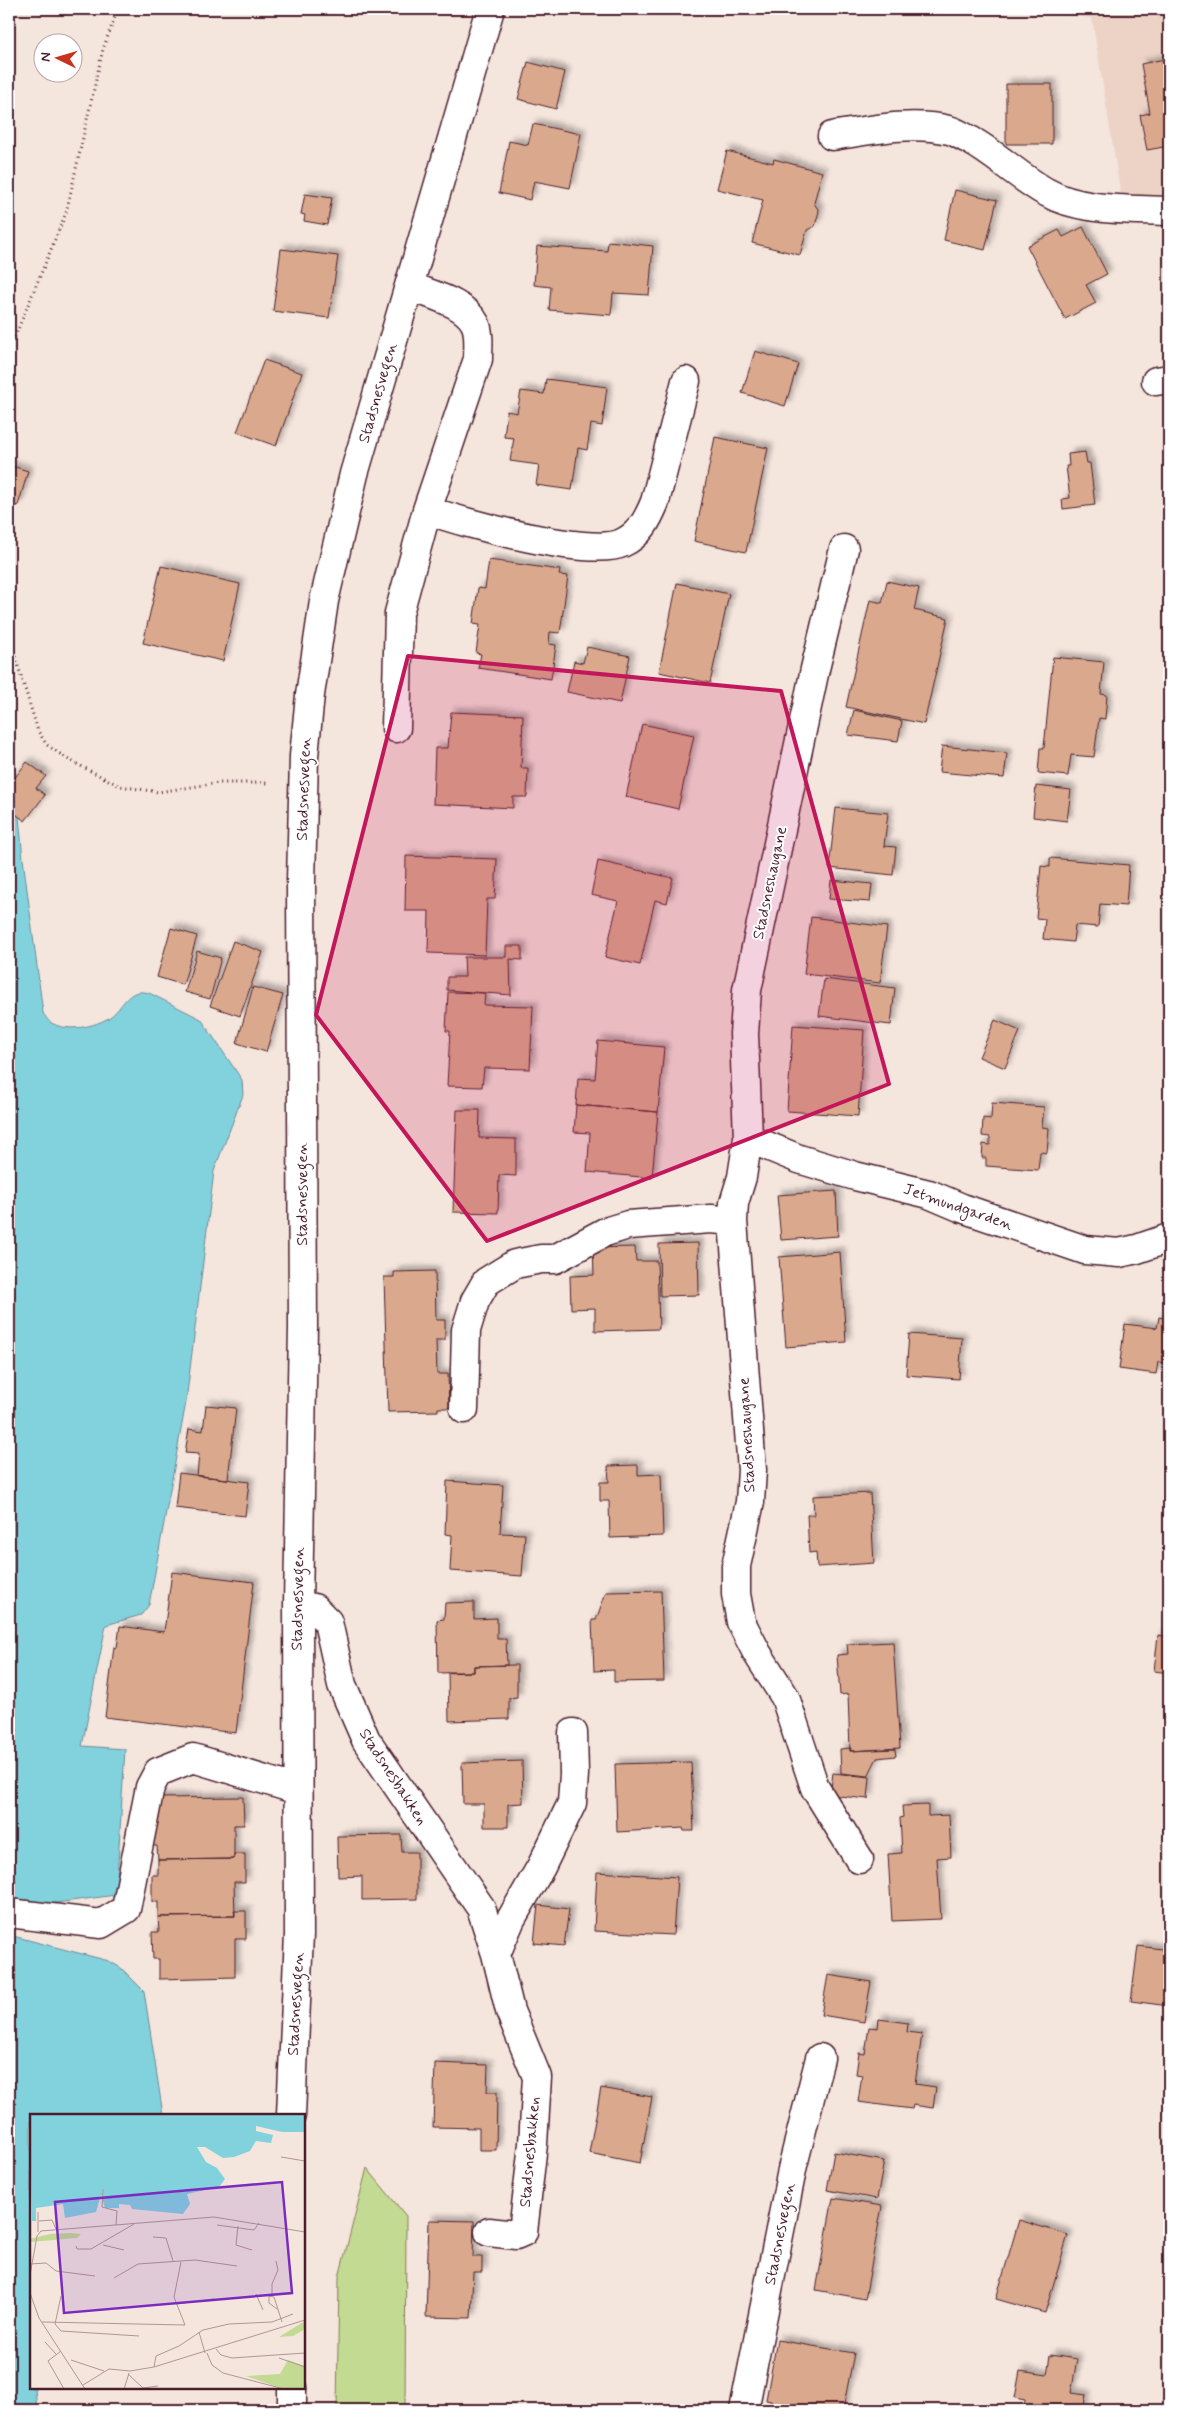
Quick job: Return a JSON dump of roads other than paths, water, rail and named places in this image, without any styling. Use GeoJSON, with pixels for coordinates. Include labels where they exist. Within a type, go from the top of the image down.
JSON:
{"type":"FeatureCollection","features":[{"type":"Feature","properties":{"kind":"street","name":"Stadsnesvegen"},"geometry":{"type":"LineString","coordinates":[[291,2114],[299,1934],[298,1605],[303,1327],[301,884],[303,782],[310,695],[324,601],[354,474],[490,9]]}},
{"type":"Feature","properties":{"kind":"street"},"geometry":{"type":"LineString","coordinates":[[832,136],[906,126],[931,126],[952,131],[992,152],[1046,192],[1065,200],[1093,206],[1169,211]]}},
{"type":"Feature","properties":{"kind":"street"},"geometry":{"type":"LineString","coordinates":[[396,728],[400,613],[427,510],[478,359],[479,342],[475,323],[465,311],[410,286]]}},
{"type":"Feature","properties":{"kind":"street"},"geometry":{"type":"LineString","coordinates":[[427,510],[460,522],[495,531],[601,548],[622,543],[639,532],[649,518],[655,502],[686,381]]}},
{"type":"Feature","properties":{"kind":"street","name":"Stadsneshaugane"},"geometry":{"type":"LineString","coordinates":[[844,550],[815,669],[747,990],[744,1034],[748,1138],[742,1177],[734,1203],[733,1221],[752,1470],[750,1502],[736,1566],[736,1594],[741,1622],[757,1653],[786,1697],[815,1788],[859,1859]]}},
{"type":"Feature","properties":{"kind":"street","name":"Jetmundgarden"},"geometry":{"type":"LineString","coordinates":[[748,1138],[799,1160],[928,1194],[962,1208],[1084,1250],[1119,1253],[1169,1238]]}},
{"type":"Feature","properties":{"kind":"street"},"geometry":{"type":"LineString","coordinates":[[464,1409],[466,1330],[475,1301],[486,1282],[514,1264],[541,1258],[555,1259],[605,1232],[628,1224],[711,1219],[733,1221]]}},
{"type":"Feature","properties":{"kind":"street","name":"Stadsnesbakken"},"geometry":{"type":"LineString","coordinates":[[298,1605],[314,1608],[328,1622],[342,1684],[366,1740],[481,1908],[496,1954],[510,2011],[537,2077],[533,2144],[523,2232],[516,2235],[489,2232]]}},
{"type":"Feature","properties":{"kind":"street"},"geometry":{"type":"LineString","coordinates":[[496,1954],[511,1919],[541,1867],[572,1803],[574,1774],[572,1733]]}},
{"type":"Feature","properties":{"kind":"street"},"geometry":{"type":"LineString","coordinates":[[9,1913],[101,1924],[126,1909],[150,1787],[158,1772],[193,1758],[298,1790]]}},
{"type":"Feature","properties":{"kind":"street","name":"Stadsnesvegen"},"geometry":{"type":"LineString","coordinates":[[744,2410],[793,2165],[820,2058]]}},
{"type":"Feature","properties":{"kind":"street"},"geometry":{"type":"LineString","coordinates":[[292,2389],[292,2410]]}},
{"type":"Feature","properties":{"kind":"water"},"geometry":{"type":"Polygon","coordinates":[[[9,711],[23,859],[43,1013],[49,1021],[64,1027],[89,1026],[110,1017],[131,995],[142,992],[149,993],[201,1019],[242,1080],[243,1095],[214,1171],[186,1402],[149,1605],[141,1615],[106,1625],[82,1746],[125,1749],[116,1895],[40,1905],[9,1900],[9,711]]]}},
{"type":"Feature","properties":{"kind":"water"},"geometry":{"type":"Polygon","coordinates":[[[9,1935],[109,1961],[121,1968],[144,1991],[163,2114],[30,2114],[30,2389],[35,2389],[37,2410],[9,2410],[9,1935]]]}}]}
